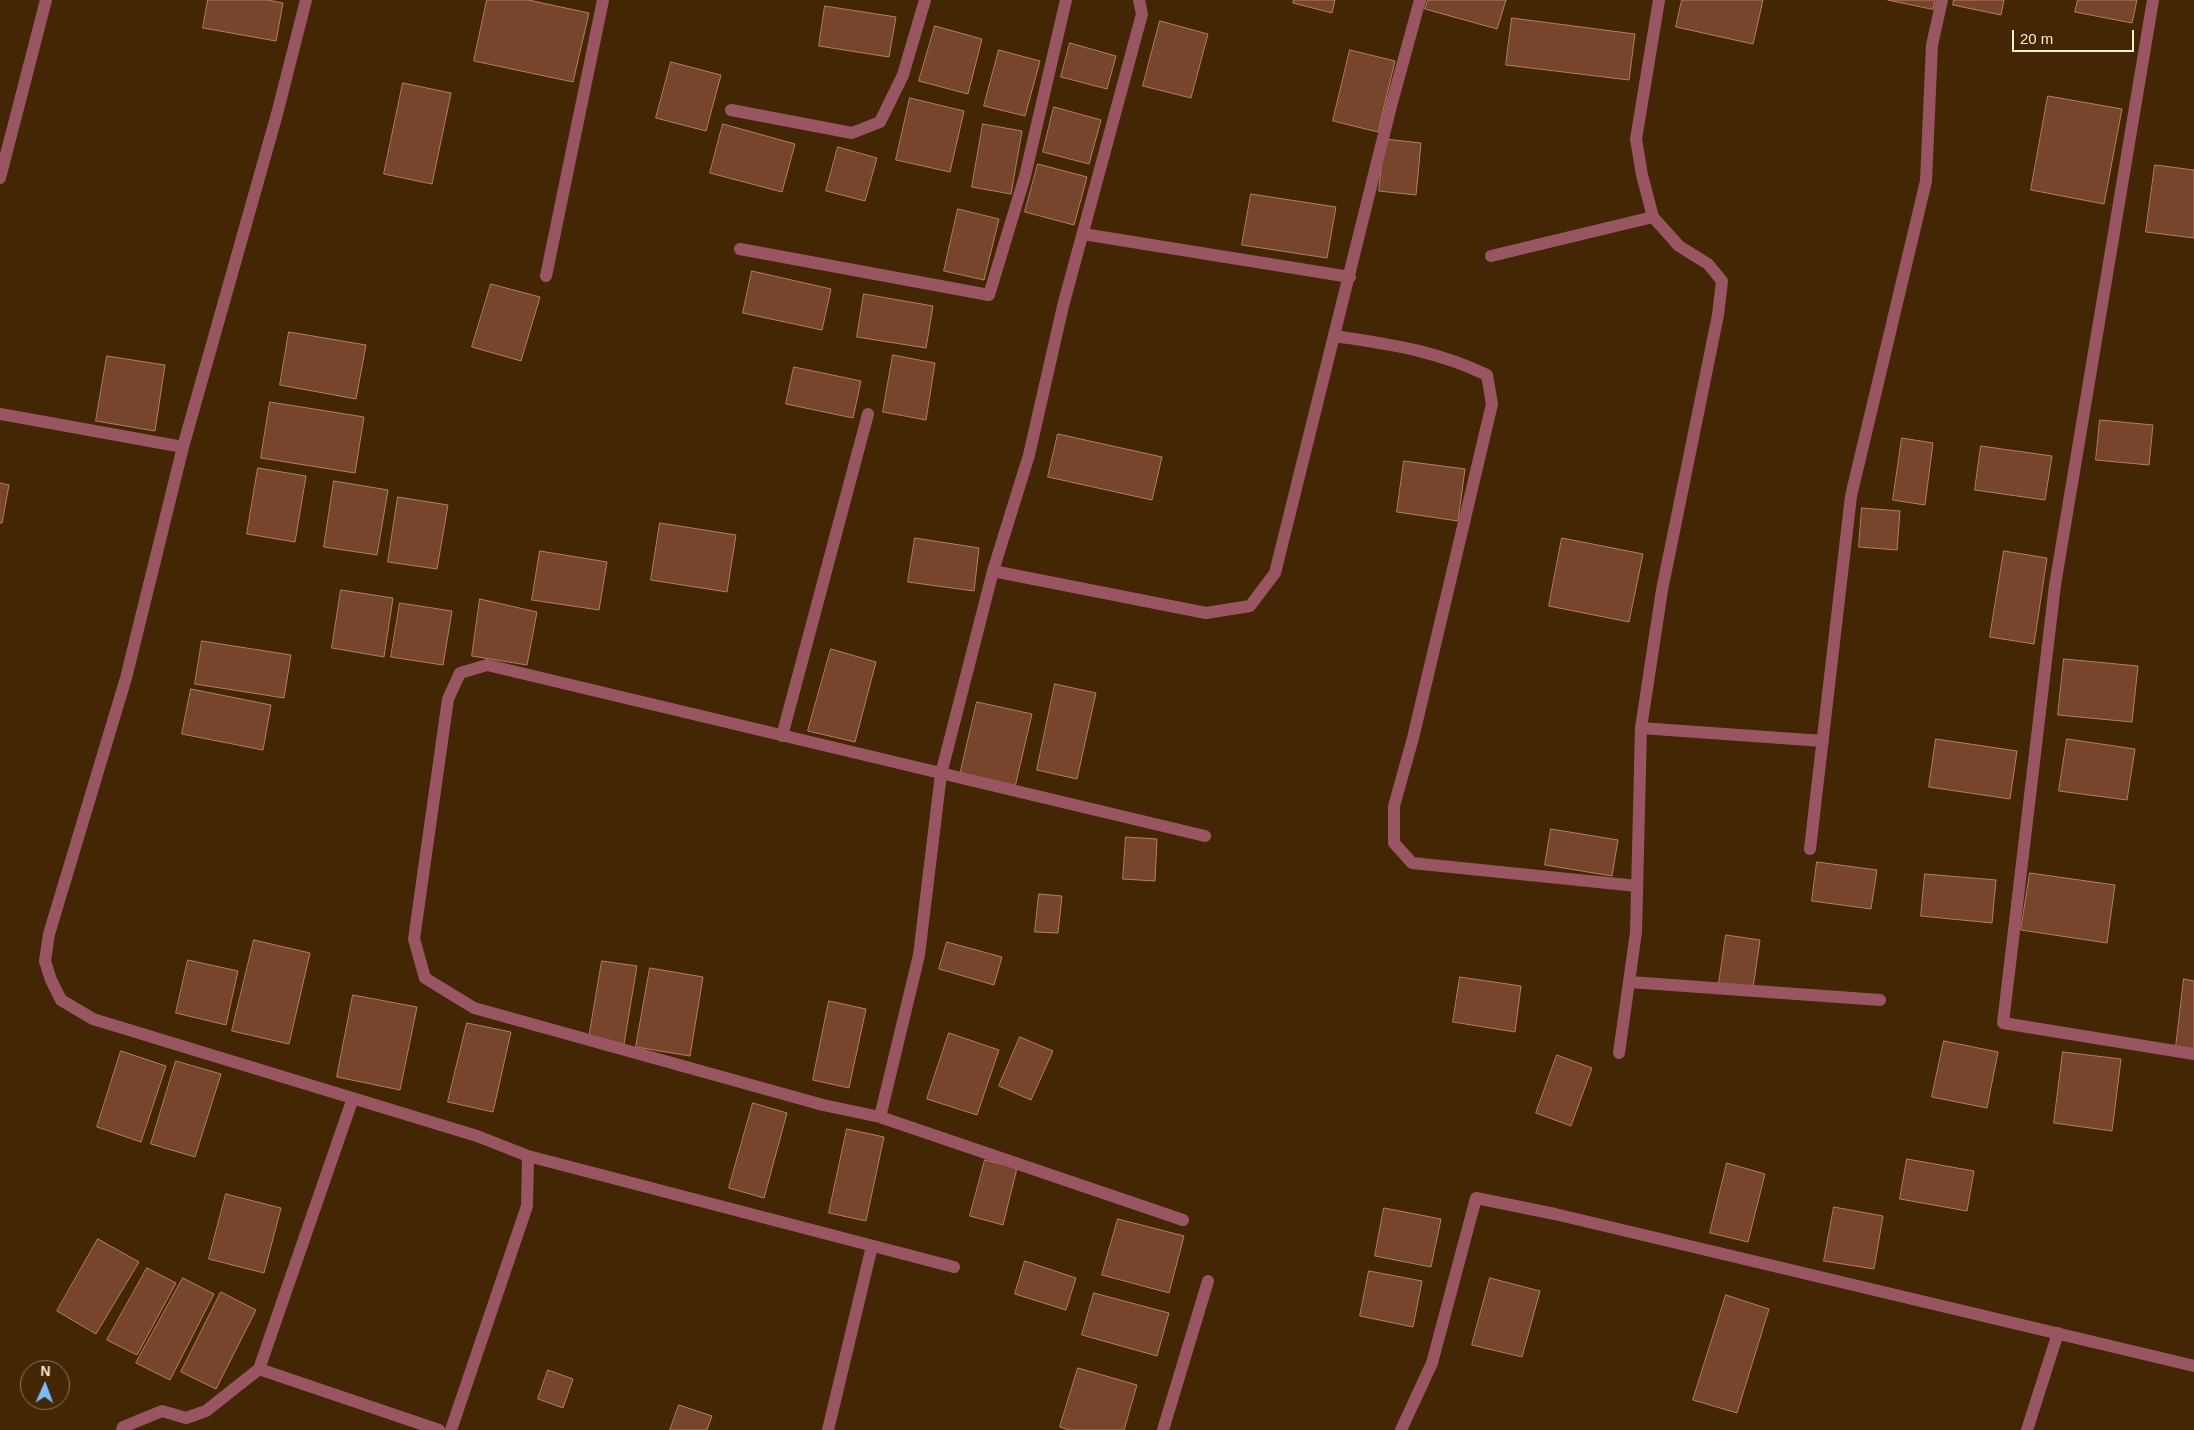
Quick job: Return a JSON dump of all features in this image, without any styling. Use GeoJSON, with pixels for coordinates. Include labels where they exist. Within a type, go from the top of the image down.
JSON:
{"type":"FeatureCollection","features":[{"type":"Feature","properties":{"kind":"street"},"geometry":{"type":"LineString","coordinates":[[0,178],[46,0]]}},
{"type":"Feature","properties":{"kind":"street"},"geometry":{"type":"LineString","coordinates":[[306,0],[277,114],[183,447],[126,678],[49,934],[45,961],[51,980],[61,1000],[94,1018],[478,1136],[528,1156],[954,1267]]}},
{"type":"Feature","properties":{"kind":"street"},"geometry":{"type":"LineString","coordinates":[[546,276],[604,0]]}},
{"type":"Feature","properties":{"kind":"street"},"geometry":{"type":"LineString","coordinates":[[731,110],[852,133],[880,122],[903,75],[925,0]]}},
{"type":"Feature","properties":{"kind":"street"},"geometry":{"type":"LineString","coordinates":[[740,249],[989,296],[1025,176],[1066,0]]}},
{"type":"Feature","properties":{"kind":"street"},"geometry":{"type":"LineString","coordinates":[[880,1117],[919,955],[941,774],[992,571],[1029,455],[1063,306],[1142,14],[1139,0]]}},
{"type":"Feature","properties":{"kind":"street"},"geometry":{"type":"LineString","coordinates":[[992,571],[1206,612],[1250,606],[1275,574],[1391,106],[1420,0]]}},
{"type":"Feature","properties":{"kind":"street"},"geometry":{"type":"LineString","coordinates":[[1619,1053],[1636,932],[1642,728],[1662,590],[1718,316],[1722,281],[1708,264],[1679,246],[1653,217],[1642,175],[1636,139],[1659,0]]}},
{"type":"Feature","properties":{"kind":"street"},"geometry":{"type":"LineString","coordinates":[[1810,849],[1852,496],[1926,181],[1932,45],[1942,0]]}},
{"type":"Feature","properties":{"kind":"street"},"geometry":{"type":"LineString","coordinates":[[2153,0],[2055,585],[2003,1023],[2194,1054]]}},
{"type":"Feature","properties":{"kind":"street"},"geometry":{"type":"LineString","coordinates":[[1491,256],[1653,217]]}},
{"type":"Feature","properties":{"kind":"street"},"geometry":{"type":"LineString","coordinates":[[1083,234],[1350,277]]}},
{"type":"Feature","properties":{"kind":"street"},"geometry":{"type":"LineString","coordinates":[[1335,336],[1419,349],[1457,361],[1487,376],[1492,404],[1413,738],[1394,806],[1394,843],[1412,863],[1637,886]]}},
{"type":"Feature","properties":{"kind":"street"},"geometry":{"type":"LineString","coordinates":[[0,414],[183,447]]}},
{"type":"Feature","properties":{"kind":"street"},"geometry":{"type":"LineString","coordinates":[[782,736],[868,414]]}},
{"type":"Feature","properties":{"kind":"street"},"geometry":{"type":"LineString","coordinates":[[1183,1220],[880,1117],[823,1105],[474,1008],[425,978],[414,939],[448,699],[460,673],[487,665],[1205,836]]}},
{"type":"Feature","properties":{"kind":"street"},"geometry":{"type":"LineString","coordinates":[[1642,728],[1823,741]]}},
{"type":"Feature","properties":{"kind":"street"},"geometry":{"type":"LineString","coordinates":[[1630,982],[1880,1000]]}},
{"type":"Feature","properties":{"kind":"street"},"geometry":{"type":"LineString","coordinates":[[122,1430],[123,1427],[162,1411],[186,1418],[206,1411],[259,1368],[353,1098]]}},
{"type":"Feature","properties":{"kind":"street"},"geometry":{"type":"LineString","coordinates":[[451,1430],[527,1206],[528,1156]]}},
{"type":"Feature","properties":{"kind":"street"},"geometry":{"type":"LineString","coordinates":[[1401,1430],[1432,1363],[1476,1198],[1555,1214],[2194,1366]]}},
{"type":"Feature","properties":{"kind":"street"},"geometry":{"type":"LineString","coordinates":[[828,1430],[872,1246]]}},
{"type":"Feature","properties":{"kind":"street"},"geometry":{"type":"LineString","coordinates":[[1164,1430],[1208,1281]]}},
{"type":"Feature","properties":{"kind":"street"},"geometry":{"type":"LineString","coordinates":[[2027,1430],[2058,1333]]}},
{"type":"Feature","properties":{"kind":"street"},"geometry":{"type":"LineString","coordinates":[[259,1368],[439,1430]]}},
{"type":"Feature","properties":{"kind":"building"},"geometry":{"type":"Polygon","coordinates":[[[208,0],[268,0],[283,3],[276,41],[203,28],[208,0]]]}},
{"type":"Feature","properties":{"kind":"building"},"geometry":{"type":"Polygon","coordinates":[[[487,0],[528,0],[589,13],[573,82],[474,61],[487,0]]]}},
{"type":"Feature","properties":{"kind":"building"},"geometry":{"type":"Polygon","coordinates":[[[1294,0],[1335,0],[1332,13],[1293,3],[1294,0]]]}},
{"type":"Feature","properties":{"kind":"building"},"geometry":{"type":"Polygon","coordinates":[[[1428,0],[1506,0],[1497,29],[1425,9],[1428,0]]]}},
{"type":"Feature","properties":{"kind":"building"},"geometry":{"type":"Polygon","coordinates":[[[1682,0],[1763,0],[1753,44],[1676,27],[1682,0]]]}},
{"type":"Feature","properties":{"kind":"building"},"geometry":{"type":"Polygon","coordinates":[[[1888,0],[1935,0],[1933,9],[1888,0]]]}},
{"type":"Feature","properties":{"kind":"building"},"geometry":{"type":"Polygon","coordinates":[[[1954,0],[2004,0],[2001,15],[1953,5],[1954,0]]]}},
{"type":"Feature","properties":{"kind":"building"},"geometry":{"type":"Polygon","coordinates":[[[2078,0],[2137,0],[2132,23],[2075,12],[2078,0]]]}},
{"type":"Feature","properties":{"kind":"building"},"geometry":{"type":"Polygon","coordinates":[[[825,6],[896,17],[889,57],[819,46],[825,6]]]}},
{"type":"Feature","properties":{"kind":"building"},"geometry":{"type":"Polygon","coordinates":[[[1512,18],[1635,34],[1629,80],[1506,65],[1512,18]]]}},
{"type":"Feature","properties":{"kind":"building"},"geometry":{"type":"Polygon","coordinates":[[[1160,21],[1208,34],[1191,98],[1143,86],[1160,21]]]}},
{"type":"Feature","properties":{"kind":"building"},"geometry":{"type":"Polygon","coordinates":[[[935,26],[982,39],[968,94],[919,81],[935,26]]]}},
{"type":"Feature","properties":{"kind":"building"},"geometry":{"type":"Polygon","coordinates":[[[1070,43],[1116,56],[1107,89],[1061,77],[1070,43]]]}},
{"type":"Feature","properties":{"kind":"building"},"geometry":{"type":"Polygon","coordinates":[[[999,50],[1040,61],[1025,116],[984,106],[999,50]]]}},
{"type":"Feature","properties":{"kind":"building"},"geometry":{"type":"Polygon","coordinates":[[[1350,50],[1395,61],[1378,132],[1333,121],[1350,50]]]}},
{"type":"Feature","properties":{"kind":"building"},"geometry":{"type":"Polygon","coordinates":[[[671,62],[721,75],[706,131],[656,118],[671,62]]]}},
{"type":"Feature","properties":{"kind":"building"},"geometry":{"type":"Polygon","coordinates":[[[403,83],[451,93],[432,184],[384,174],[403,83]]]}},
{"type":"Feature","properties":{"kind":"building"},"geometry":{"type":"Polygon","coordinates":[[[2048,96],[2122,109],[2104,204],[2031,190],[2048,96]]]}},
{"type":"Feature","properties":{"kind":"building"},"geometry":{"type":"Polygon","coordinates":[[[910,98],[964,111],[950,172],[896,160],[910,98]]]}},
{"type":"Feature","properties":{"kind":"building"},"geometry":{"type":"Polygon","coordinates":[[[1054,107],[1101,120],[1089,164],[1043,152],[1054,107]]]}},
{"type":"Feature","properties":{"kind":"building"},"geometry":{"type":"Polygon","coordinates":[[[723,124],[795,144],[782,192],[710,173],[723,124]]]}},
{"type":"Feature","properties":{"kind":"building"},"geometry":{"type":"Polygon","coordinates":[[[983,124],[1022,131],[1011,194],[972,187],[983,124]]]}},
{"type":"Feature","properties":{"kind":"building"},"geometry":{"type":"Polygon","coordinates":[[[1385,139],[1421,143],[1416,195],[1379,191],[1385,139]]]}},
{"type":"Feature","properties":{"kind":"building"},"geometry":{"type":"Polygon","coordinates":[[[838,147],[877,158],[865,201],[826,191],[838,147]]]}},
{"type":"Feature","properties":{"kind":"building"},"geometry":{"type":"Polygon","coordinates":[[[1038,164],[1087,177],[1074,225],[1025,212],[1038,164]]]}},
{"type":"Feature","properties":{"kind":"building"},"geometry":{"type":"Polygon","coordinates":[[[2155,165],[2194,170],[2194,238],[2146,232],[2155,165]]]}},
{"type":"Feature","properties":{"kind":"building"},"geometry":{"type":"Polygon","coordinates":[[[1251,194],[1336,207],[1327,258],[1242,245],[1251,194]]]}},
{"type":"Feature","properties":{"kind":"building"},"geometry":{"type":"Polygon","coordinates":[[[958,209],[999,219],[984,280],[944,271],[958,209]]]}},
{"type":"Feature","properties":{"kind":"building"},"geometry":{"type":"Polygon","coordinates":[[[752,271],[831,289],[822,330],[743,313],[752,271]]]}},
{"type":"Feature","properties":{"kind":"building"},"geometry":{"type":"Polygon","coordinates":[[[491,284],[540,297],[521,361],[472,347],[491,284]]]}},
{"type":"Feature","properties":{"kind":"building"},"geometry":{"type":"Polygon","coordinates":[[[864,294],[933,306],[926,348],[857,337],[864,294]]]}},
{"type":"Feature","properties":{"kind":"building"},"geometry":{"type":"Polygon","coordinates":[[[289,332],[366,345],[356,399],[280,385],[289,332]]]}},
{"type":"Feature","properties":{"kind":"building"},"geometry":{"type":"Polygon","coordinates":[[[893,355],[935,363],[926,420],[883,412],[893,355]]]}},
{"type":"Feature","properties":{"kind":"building"},"geometry":{"type":"Polygon","coordinates":[[[107,356],[165,365],[155,431],[96,421],[107,356]]]}},
{"type":"Feature","properties":{"kind":"building"},"geometry":{"type":"Polygon","coordinates":[[[794,367],[861,381],[853,418],[786,404],[794,367]]]}},
{"type":"Feature","properties":{"kind":"building"},"geometry":{"type":"Polygon","coordinates":[[[270,402],[364,417],[355,473],[261,458],[270,402]]]}},
{"type":"Feature","properties":{"kind":"building"},"geometry":{"type":"Polygon","coordinates":[[[2100,420],[2153,425],[2149,465],[2096,460],[2100,420]]]}},
{"type":"Feature","properties":{"kind":"building"},"geometry":{"type":"Polygon","coordinates":[[[1058,434],[1162,457],[1152,500],[1048,477],[1058,434]]]}},
{"type":"Feature","properties":{"kind":"building"},"geometry":{"type":"Polygon","coordinates":[[[1902,438],[1933,443],[1925,505],[1893,500],[1902,438]]]}},
{"type":"Feature","properties":{"kind":"building"},"geometry":{"type":"Polygon","coordinates":[[[1981,446],[2052,456],[2045,500],[1975,490],[1981,446]]]}},
{"type":"Feature","properties":{"kind":"building"},"geometry":{"type":"Polygon","coordinates":[[[1404,461],[1465,469],[1458,521],[1397,512],[1404,461]]]}},
{"type":"Feature","properties":{"kind":"building"},"geometry":{"type":"Polygon","coordinates":[[[258,468],[306,476],[295,542],[247,534],[258,468]]]}},
{"type":"Feature","properties":{"kind":"building"},"geometry":{"type":"Polygon","coordinates":[[[334,481],[388,490],[377,555],[324,547],[334,481]]]}},
{"type":"Feature","properties":{"kind":"building"},"geometry":{"type":"Polygon","coordinates":[[[0,483],[9,485],[2,523],[0,523],[0,483]]]}},
{"type":"Feature","properties":{"kind":"building"},"geometry":{"type":"Polygon","coordinates":[[[398,497],[448,505],[437,569],[388,562],[398,497]]]}},
{"type":"Feature","properties":{"kind":"building"},"geometry":{"type":"Polygon","coordinates":[[[1862,508],[1900,511],[1897,550],[1859,547],[1862,508]]]}},
{"type":"Feature","properties":{"kind":"building"},"geometry":{"type":"Polygon","coordinates":[[[660,523],[736,535],[727,592],[651,580],[660,523]]]}},
{"type":"Feature","properties":{"kind":"building"},"geometry":{"type":"Polygon","coordinates":[[[915,538],[979,548],[974,591],[908,582],[915,538]]]}},
{"type":"Feature","properties":{"kind":"building"},"geometry":{"type":"Polygon","coordinates":[[[1562,538],[1643,554],[1629,622],[1549,606],[1562,538]]]}},
{"type":"Feature","properties":{"kind":"building"},"geometry":{"type":"Polygon","coordinates":[[[540,551],[607,562],[599,610],[532,600],[540,551]]]}},
{"type":"Feature","properties":{"kind":"building"},"geometry":{"type":"Polygon","coordinates":[[[2004,551],[2047,558],[2034,644],[1990,637],[2004,551]]]}},
{"type":"Feature","properties":{"kind":"building"},"geometry":{"type":"Polygon","coordinates":[[[341,590],[393,598],[384,657],[332,648],[341,590]]]}},
{"type":"Feature","properties":{"kind":"building"},"geometry":{"type":"Polygon","coordinates":[[[480,599],[537,612],[527,665],[472,656],[480,599]]]}},
{"type":"Feature","properties":{"kind":"building"},"geometry":{"type":"Polygon","coordinates":[[[400,603],[452,611],[443,665],[391,657],[400,603]]]}},
{"type":"Feature","properties":{"kind":"building"},"geometry":{"type":"Polygon","coordinates":[[[202,641],[291,655],[284,698],[195,684],[202,641]]]}},
{"type":"Feature","properties":{"kind":"building"},"geometry":{"type":"Polygon","coordinates":[[[831,649],[876,662],[855,742],[808,731],[831,649]]]}},
{"type":"Feature","properties":{"kind":"building"},"geometry":{"type":"Polygon","coordinates":[[[2064,659],[2138,666],[2132,722],[2058,715],[2064,659]]]}},
{"type":"Feature","properties":{"kind":"building"},"geometry":{"type":"Polygon","coordinates":[[[1055,684],[1096,693],[1077,779],[1037,770],[1055,684]]]}},
{"type":"Feature","properties":{"kind":"building"},"geometry":{"type":"Polygon","coordinates":[[[191,689],[271,705],[263,750],[182,734],[191,689]]]}},
{"type":"Feature","properties":{"kind":"building"},"geometry":{"type":"Polygon","coordinates":[[[977,702],[1032,714],[1015,787],[960,775],[977,702]]]}},
{"type":"Feature","properties":{"kind":"building"},"geometry":{"type":"Polygon","coordinates":[[[1936,739],[2017,751],[2010,799],[1929,787],[1936,739]]]}},
{"type":"Feature","properties":{"kind":"building"},"geometry":{"type":"Polygon","coordinates":[[[2067,739],[2135,749],[2127,800],[2059,791],[2067,739]]]}},
{"type":"Feature","properties":{"kind":"building"},"geometry":{"type":"Polygon","coordinates":[[[1551,829],[1618,840],[1612,876],[1545,865],[1551,829]]]}},
{"type":"Feature","properties":{"kind":"building"},"geometry":{"type":"Polygon","coordinates":[[[1126,837],[1157,839],[1155,881],[1123,879],[1126,837]]]}},
{"type":"Feature","properties":{"kind":"building"},"geometry":{"type":"Polygon","coordinates":[[[1817,862],[1877,870],[1871,909],[1812,901],[1817,862]]]}},
{"type":"Feature","properties":{"kind":"building"},"geometry":{"type":"Polygon","coordinates":[[[2030,873],[2115,885],[2107,943],[2021,930],[2030,873]]]}},
{"type":"Feature","properties":{"kind":"building"},"geometry":{"type":"Polygon","coordinates":[[[1925,874],[1996,880],[1992,923],[1921,916],[1925,874]]]}},
{"type":"Feature","properties":{"kind":"building"},"geometry":{"type":"Polygon","coordinates":[[[1039,894],[1062,896],[1058,933],[1035,932],[1039,894]]]}},
{"type":"Feature","properties":{"kind":"building"},"geometry":{"type":"Polygon","coordinates":[[[1726,935],[1760,940],[1753,988],[1719,983],[1726,935]]]}},
{"type":"Feature","properties":{"kind":"building"},"geometry":{"type":"Polygon","coordinates":[[[254,940],[310,953],[289,1044],[232,1031],[254,940]]]}},
{"type":"Feature","properties":{"kind":"building"},"geometry":{"type":"Polygon","coordinates":[[[947,942],[1002,957],[994,985],[939,969],[947,942]]]}},
{"type":"Feature","properties":{"kind":"building"},"geometry":{"type":"Polygon","coordinates":[[[188,960],[238,971],[226,1025],[176,1013],[188,960]]]}},
{"type":"Feature","properties":{"kind":"building"},"geometry":{"type":"Polygon","coordinates":[[[602,961],[637,966],[624,1044],[589,1038],[602,961]]]}},
{"type":"Feature","properties":{"kind":"building"},"geometry":{"type":"Polygon","coordinates":[[[650,968],[703,977],[690,1056],[636,1047],[650,968]]]}},
{"type":"Feature","properties":{"kind":"building"},"geometry":{"type":"Polygon","coordinates":[[[1460,977],[1521,986],[1515,1032],[1453,1022],[1460,977]]]}},
{"type":"Feature","properties":{"kind":"building"},"geometry":{"type":"Polygon","coordinates":[[[2184,979],[2194,981],[2194,1049],[2176,1047],[2184,979]]]}},
{"type":"Feature","properties":{"kind":"building"},"geometry":{"type":"Polygon","coordinates":[[[353,995],[417,1007],[400,1090],[337,1077],[353,995]]]}},
{"type":"Feature","properties":{"kind":"building"},"geometry":{"type":"Polygon","coordinates":[[[829,1001],[866,1009],[849,1088],[813,1080],[829,1001]]]}},
{"type":"Feature","properties":{"kind":"building"},"geometry":{"type":"Polygon","coordinates":[[[467,1023],[511,1032],[493,1112],[448,1102],[467,1023]]]}},
{"type":"Feature","properties":{"kind":"building"},"geometry":{"type":"Polygon","coordinates":[[[949,1033],[999,1050],[977,1115],[927,1099],[949,1033]]]}},
{"type":"Feature","properties":{"kind":"building"},"geometry":{"type":"Polygon","coordinates":[[[1020,1037],[1053,1051],[1031,1100],[999,1086],[1020,1037]]]}},
{"type":"Feature","properties":{"kind":"building"},"geometry":{"type":"Polygon","coordinates":[[[1944,1041],[1998,1052],[1987,1108],[1932,1097],[1944,1041]]]}},
{"type":"Feature","properties":{"kind":"building"},"geometry":{"type":"Polygon","coordinates":[[[121,1051],[166,1066],[141,1142],[97,1127],[121,1051]]]}},
{"type":"Feature","properties":{"kind":"building"},"geometry":{"type":"Polygon","coordinates":[[[2063,1052],[2121,1059],[2112,1131],[2054,1123],[2063,1052]]]}},
{"type":"Feature","properties":{"kind":"building"},"geometry":{"type":"Polygon","coordinates":[[[1557,1055],[1592,1068],[1571,1126],[1536,1113],[1557,1055]]]}},
{"type":"Feature","properties":{"kind":"building"},"geometry":{"type":"Polygon","coordinates":[[[176,1061],[221,1074],[195,1157],[151,1144],[176,1061]]]}},
{"type":"Feature","properties":{"kind":"building"},"geometry":{"type":"Polygon","coordinates":[[[753,1103],[787,1113],[764,1198],[729,1188],[753,1103]]]}},
{"type":"Feature","properties":{"kind":"building"},"geometry":{"type":"Polygon","coordinates":[[[847,1129],[884,1137],[866,1221],[829,1213],[847,1129]]]}},
{"type":"Feature","properties":{"kind":"building"},"geometry":{"type":"Polygon","coordinates":[[[1907,1159],[1974,1171],[1967,1211],[1900,1199],[1907,1159]]]}},
{"type":"Feature","properties":{"kind":"building"},"geometry":{"type":"Polygon","coordinates":[[[985,1160],[1017,1168],[1003,1225],[970,1216],[985,1160]]]}},
{"type":"Feature","properties":{"kind":"building"},"geometry":{"type":"Polygon","coordinates":[[[1727,1163],[1765,1174],[1748,1242],[1710,1233],[1727,1163]]]}},
{"type":"Feature","properties":{"kind":"building"},"geometry":{"type":"Polygon","coordinates":[[[226,1194],[281,1208],[264,1273],[209,1259],[226,1194]]]}},
{"type":"Feature","properties":{"kind":"building"},"geometry":{"type":"Polygon","coordinates":[[[1834,1207],[1883,1216],[1874,1269],[1824,1261],[1834,1207]]]}},
{"type":"Feature","properties":{"kind":"building"},"geometry":{"type":"Polygon","coordinates":[[[1384,1208],[1441,1219],[1431,1267],[1375,1256],[1384,1208]]]}},
{"type":"Feature","properties":{"kind":"building"},"geometry":{"type":"Polygon","coordinates":[[[1118,1219],[1184,1236],[1169,1293],[1102,1275],[1118,1219]]]}},
{"type":"Feature","properties":{"kind":"building"},"geometry":{"type":"Polygon","coordinates":[[[98,1239],[139,1262],[96,1334],[57,1311],[98,1239]]]}},
{"type":"Feature","properties":{"kind":"building"},"geometry":{"type":"Polygon","coordinates":[[[1025,1261],[1076,1278],[1066,1310],[1015,1294],[1025,1261]]]}},
{"type":"Feature","properties":{"kind":"building"},"geometry":{"type":"Polygon","coordinates":[[[147,1268],[176,1283],[137,1355],[107,1340],[147,1268]]]}},
{"type":"Feature","properties":{"kind":"building"},"geometry":{"type":"Polygon","coordinates":[[[1369,1271],[1422,1281],[1413,1327],[1360,1316],[1369,1271]]]}},
{"type":"Feature","properties":{"kind":"building"},"geometry":{"type":"Polygon","coordinates":[[[183,1278],[214,1294],[170,1380],[136,1363],[183,1278]]]}},
{"type":"Feature","properties":{"kind":"building"},"geometry":{"type":"Polygon","coordinates":[[[1490,1278],[1540,1291],[1522,1357],[1472,1345],[1490,1278]]]}},
{"type":"Feature","properties":{"kind":"building"},"geometry":{"type":"Polygon","coordinates":[[[221,1292],[256,1310],[216,1389],[181,1372],[221,1292]]]}},
{"type":"Feature","properties":{"kind":"building"},"geometry":{"type":"Polygon","coordinates":[[[1094,1293],[1169,1313],[1157,1356],[1082,1335],[1094,1293]]]}},
{"type":"Feature","properties":{"kind":"building"},"geometry":{"type":"Polygon","coordinates":[[[1726,1295],[1769,1309],[1737,1413],[1693,1400],[1726,1295]]]}},
{"type":"Feature","properties":{"kind":"building"},"geometry":{"type":"Polygon","coordinates":[[[1078,1368],[1137,1385],[1124,1430],[1069,1430],[1060,1427],[1078,1368]]]}},
{"type":"Feature","properties":{"kind":"building"},"geometry":{"type":"Polygon","coordinates":[[[548,1370],[573,1379],[563,1408],[538,1399],[548,1370]]]}},
{"type":"Feature","properties":{"kind":"building"},"geometry":{"type":"Polygon","coordinates":[[[679,1405],[712,1416],[707,1430],[670,1430],[679,1405]]]}}]}
